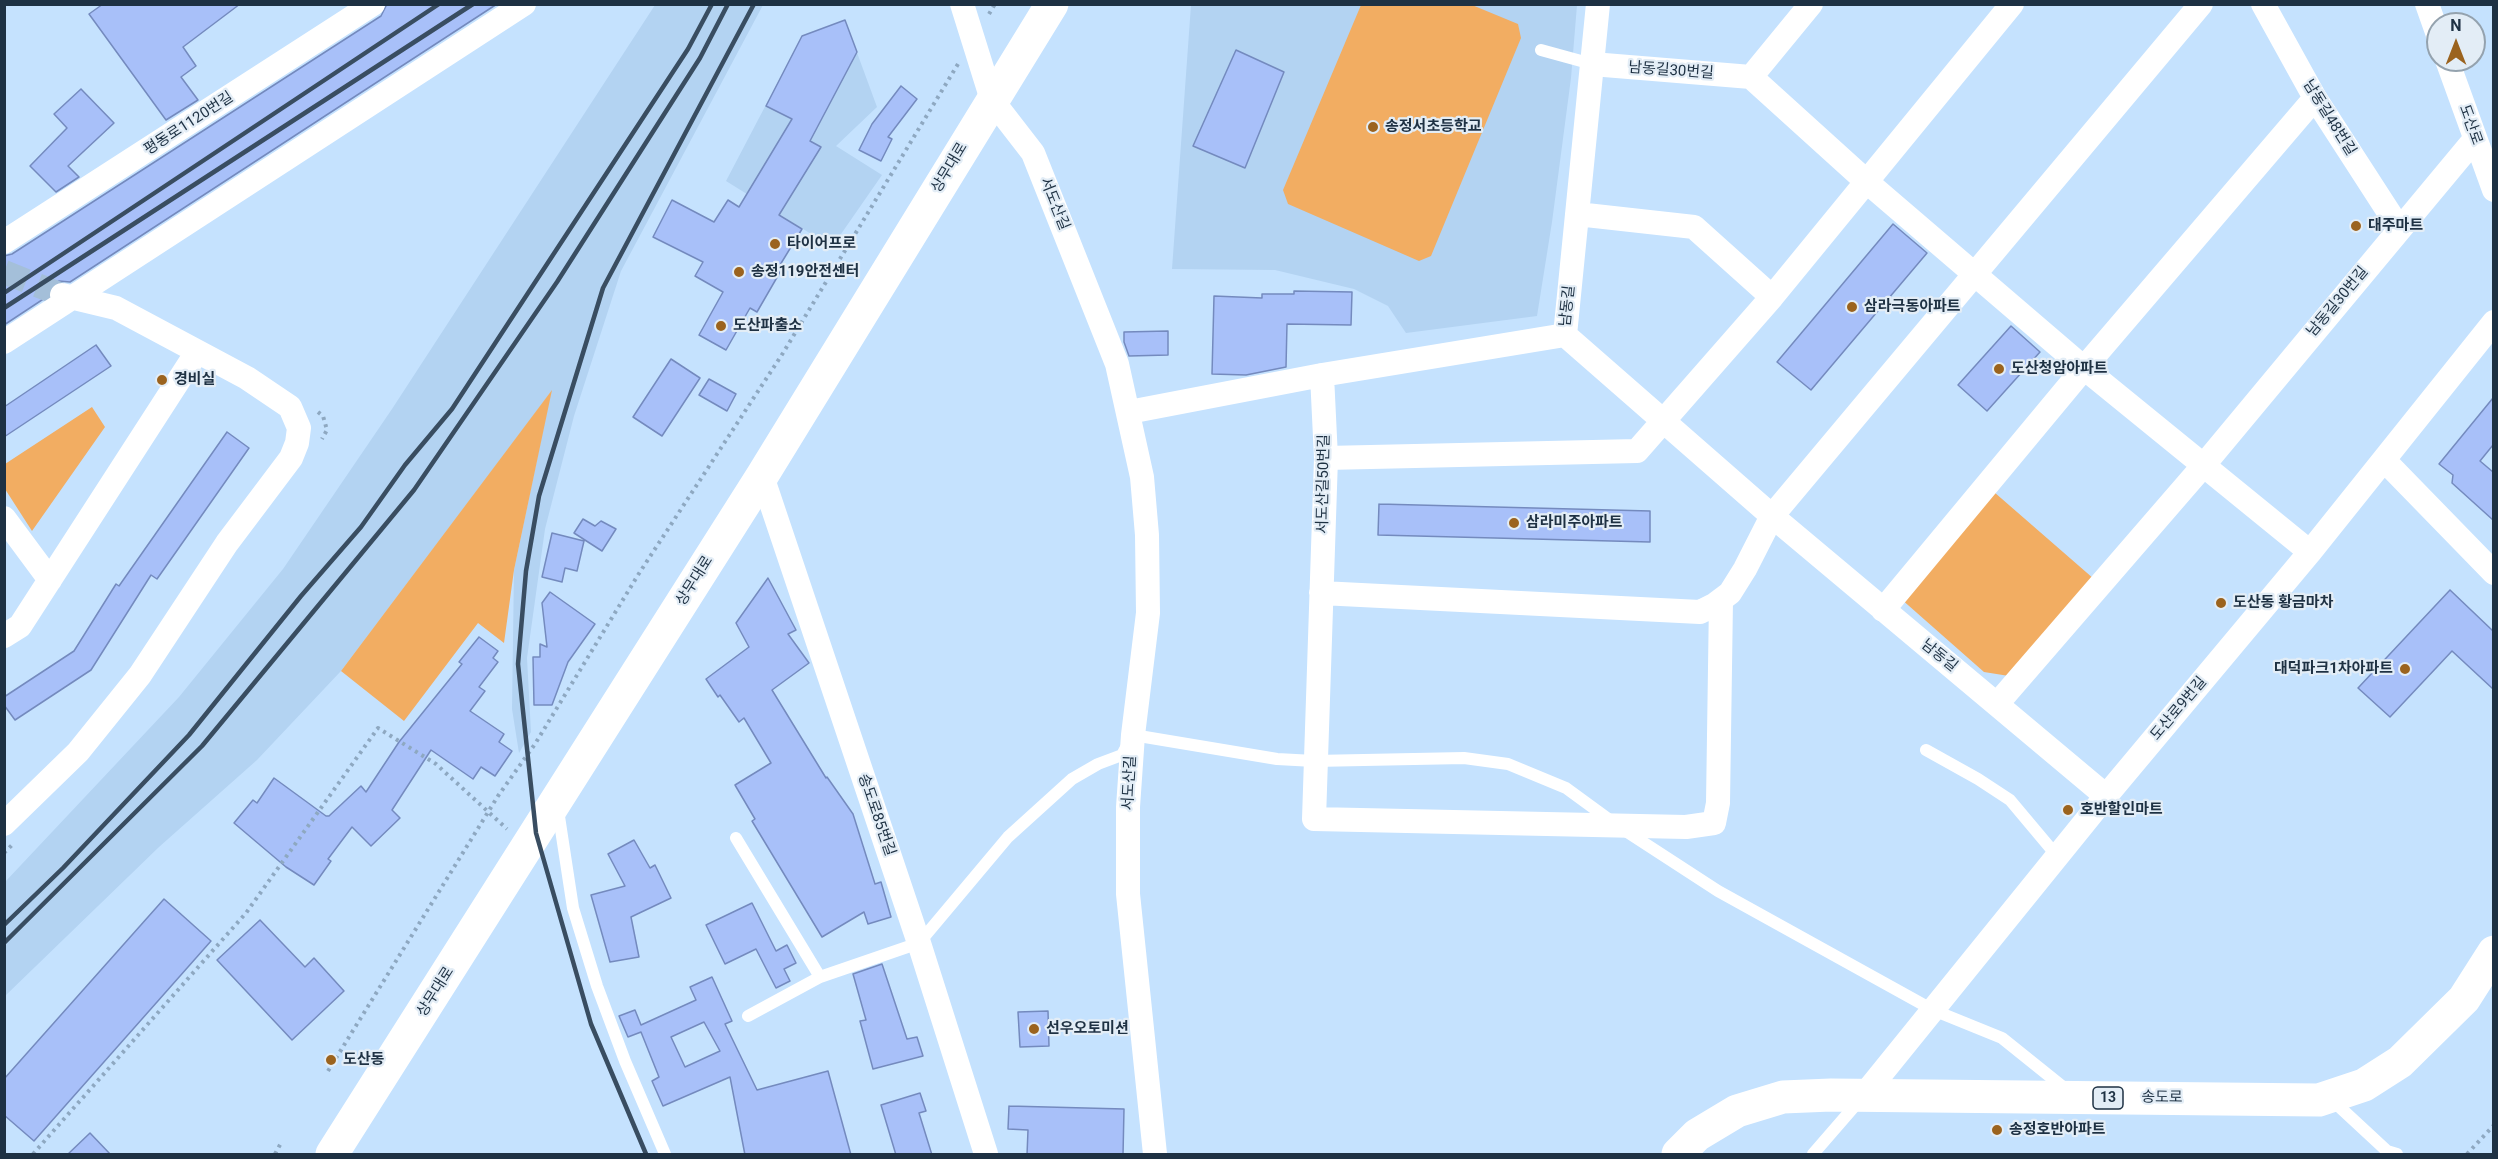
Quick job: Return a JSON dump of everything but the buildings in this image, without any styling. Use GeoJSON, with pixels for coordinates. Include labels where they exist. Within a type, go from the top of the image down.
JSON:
{"type":"FeatureCollection","features":[{"type":"Feature","properties":{"kind":"main road","name":"상무대로"},"geometry":{"type":"LineString","coordinates":[[332,1155],[762,476],[1052,4]]}},
{"type":"Feature","properties":{"kind":"main road","name":"송도로"},"geometry":{"type":"LineString","coordinates":[[1678,1155],[1697,1135],[1737,1111],[1783,1097],[1864,1095],[2319,1100],[2364,1085],[2400,1062],[2464,999],[2493,952]]}},
{"type":"Feature","properties":{"kind":"street","name":"평동로1120번길"},"geometry":{"type":"LineString","coordinates":[[4,242],[373,4]]}},
{"type":"Feature","properties":{"kind":"street"},"geometry":{"type":"LineString","coordinates":[[4,342],[68,296],[524,4]]}},
{"type":"Feature","properties":{"kind":"street","name":"서도산길"},"geometry":{"type":"LineString","coordinates":[[962,4],[992,100],[1033,153],[1117,364],[1142,477],[1147,535],[1148,613],[1133,735],[1128,807],[1128,894],[1155,1155]]}},
{"type":"Feature","properties":{"kind":"street","name":"남동길"},"geometry":{"type":"LineString","coordinates":[[1598,4],[1565,335],[1772,516],[2106,796]]}},
{"type":"Feature","properties":{"kind":"street"},"geometry":{"type":"LineString","coordinates":[[1811,4],[1750,77],[1867,182],[2084,368],[2310,552]]}},
{"type":"Feature","properties":{"kind":"street"},"geometry":{"type":"LineString","coordinates":[[1326,458],[1637,451],[1772,297],[2012,4]]}},
{"type":"Feature","properties":{"kind":"street"},"geometry":{"type":"LineString","coordinates":[[1321,592],[1700,612],[1721,600],[1730,593],[1746,569],[1772,516],[2201,4]]}},
{"type":"Feature","properties":{"kind":"street","name":"남동길48번길"},"geometry":{"type":"LineString","coordinates":[[2263,4],[2315,98],[2399,228]]}},
{"type":"Feature","properties":{"kind":"street","name":"남동길30번길"},"geometry":{"type":"LineString","coordinates":[[1592,64],[1750,77]]}},
{"type":"Feature","properties":{"kind":"street","name":"도산로"},"geometry":{"type":"LineString","coordinates":[[2451,72],[2493,190]]}},
{"type":"Feature","properties":{"kind":"street"},"geometry":{"type":"LineString","coordinates":[[1883,610],[2084,368],[2315,98]]}},
{"type":"Feature","properties":{"kind":"street","name":"남동길30번길"},"geometry":{"type":"LineString","coordinates":[[1997,704],[2203,466],[2399,228],[2475,140]]}},
{"type":"Feature","properties":{"kind":"street"},"geometry":{"type":"LineString","coordinates":[[1577,213],[1694,227],[1772,297]]}},
{"type":"Feature","properties":{"kind":"street"},"geometry":{"type":"LineString","coordinates":[[4,824],[78,752],[140,675],[227,543],[286,464],[297,443],[299,428],[290,406],[247,378],[116,308],[68,296]]}},
{"type":"Feature","properties":{"kind":"street","name":"도산로9번길"},"geometry":{"type":"LineString","coordinates":[[1864,1095],[2106,796],[2310,552],[2493,322]]}},
{"type":"Feature","properties":{"kind":"street"},"geometry":{"type":"LineString","coordinates":[[1129,412],[1322,375],[1565,335]]}},
{"type":"Feature","properties":{"kind":"street"},"geometry":{"type":"LineString","coordinates":[[4,636],[20,626],[197,352]]}},
{"type":"Feature","properties":{"kind":"street","name":"서도산길50번길"},"geometry":{"type":"LineString","coordinates":[[1322,375],[1326,458],[1314,761],[1314,819],[1617,826]]}},
{"type":"Feature","properties":{"kind":"street"},"geometry":{"type":"LineString","coordinates":[[2384,460],[2493,573]]}},
{"type":"Feature","properties":{"kind":"street","name":"송도로85번길"},"geometry":{"type":"LineString","coordinates":[[762,476],[919,943],[986,1155]]}},
{"type":"Feature","properties":{"kind":"street"},"geometry":{"type":"LineString","coordinates":[[4,518],[50,580]]}},
{"type":"Feature","properties":{"kind":"street"},"geometry":{"type":"LineString","coordinates":[[1617,826],[1686,827],[1714,823],[1718,803],[1721,600]]}},
{"type":"Feature","properties":{"kind":"lane"},"geometry":{"type":"LineString","coordinates":[[1541,50],[1592,64]]}},
{"type":"Feature","properties":{"kind":"lane"},"geometry":{"type":"LineString","coordinates":[[748,1016],[820,977],[919,943],[1008,837],[1072,779],[1098,764],[1122,755],[1133,735],[1277,759],[1314,761],[1464,758],[1508,764],[1566,788],[1617,826],[1718,891],[1933,1010],[2002,1038],[2076,1097]]}},
{"type":"Feature","properties":{"kind":"lane"},"geometry":{"type":"LineString","coordinates":[[1926,750],[2010,800],[2057,856]]}},
{"type":"Feature","properties":{"kind":"lane"},"geometry":{"type":"LineString","coordinates":[[557,800],[573,908],[597,986],[665,1155]]}},
{"type":"Feature","properties":{"kind":"lane"},"geometry":{"type":"LineString","coordinates":[[736,838],[820,977]]}},
{"type":"Feature","properties":{"kind":"lane"},"geometry":{"type":"LineString","coordinates":[[1813,1155],[1864,1095]]}},
{"type":"Feature","properties":{"kind":"lane"},"geometry":{"type":"LineString","coordinates":[[2328,1097],[2387,1151],[2397,1155]]}},
{"type":"Feature","properties":{"kind":"path"},"geometry":{"type":"LineString","coordinates":[[328,1071],[488,812],[535,744],[638,575],[783,353],[995,4]]}},
{"type":"Feature","properties":{"kind":"path"},"geometry":{"type":"LineString","coordinates":[[33,1155],[246,913],[378,728],[436,764],[526,848]]}},
{"type":"Feature","properties":{"kind":"path"},"geometry":{"type":"LineString","coordinates":[[2467,1155],[2493,1125]]}},
{"type":"Feature","properties":{"kind":"path"},"geometry":{"type":"LineString","coordinates":[[275,1155],[281,1143]]}},
{"type":"Feature","properties":{"kind":"shaded area"},"geometry":{"type":"Polygon","coordinates":[[[655,5],[763,5],[621,271],[574,416],[545,529],[527,658],[531,732],[519,753],[512,709],[514,570],[551,392],[341,671],[257,760],[159,847],[5,996],[5,882],[179,697],[283,569],[392,409],[655,5]]]}},
{"type":"Feature","properties":{"kind":"shaded area","name":"송정서초등학교"},"geometry":{"type":"Polygon","coordinates":[[[1191,5],[1577,5],[1571,78],[1537,316],[1406,333],[1388,306],[1354,289],[1275,270],[1172,269],[1191,5]]]}},
{"type":"Feature","properties":{"kind":"shaded area"},"geometry":{"type":"Polygon","coordinates":[[[1361,5],[1472,5],[1518,24],[1521,38],[1431,256],[1419,261],[1288,204],[1283,190],[1361,5]]]}},
{"type":"Feature","properties":{"kind":"shaded area"},"geometry":{"type":"Polygon","coordinates":[[[845,20],[877,107],[836,146],[882,175],[832,247],[726,181],[802,36],[845,20]]]}},
{"type":"Feature","properties":{"kind":"shaded area"},"geometry":{"type":"Polygon","coordinates":[[[552,390],[514,570],[504,643],[478,623],[404,721],[341,671],[552,390]]]}},
{"type":"Feature","properties":{"kind":"shaded area"},"geometry":{"type":"Polygon","coordinates":[[[92,407],[105,427],[32,531],[5,489],[5,464],[92,407]]]}},
{"type":"Feature","properties":{"kind":"shaded area"},"geometry":{"type":"Polygon","coordinates":[[[1994,492],[2094,579],[2009,676],[1984,672],[1900,598],[1994,492]]]}},
{"type":"Feature","properties":{"kind":"tunnel"},"geometry":{"type":"LineString","coordinates":[[4,272],[62,295]]}},
{"type":"Feature","properties":{"kind":"railway"},"geometry":{"type":"LineString","coordinates":[[4,293],[439,4]]}},
{"type":"Feature","properties":{"kind":"railway"},"geometry":{"type":"LineString","coordinates":[[4,308],[473,4]]}},
{"type":"Feature","properties":{"kind":"railway"},"geometry":{"type":"LineString","coordinates":[[4,925],[63,868],[189,735],[301,596],[361,527],[405,465],[452,409],[688,49],[712,4]]}},
{"type":"Feature","properties":{"kind":"railway"},"geometry":{"type":"LineString","coordinates":[[4,943],[202,746],[414,490],[557,282],[700,58],[728,4]]}},
{"type":"Feature","properties":{"kind":"railway"},"geometry":{"type":"LineString","coordinates":[[646,1154],[591,1024],[536,833],[518,664],[526,571],[539,496],[603,288],[754,4]]}},
{"type":"Feature","properties":{"kind":"place","name":"송정서초등학교"},"geometry":{"type":"Point","coordinates":[1373,127]}},
{"type":"Feature","properties":{"kind":"place","name":"대주마트"},"geometry":{"type":"Point","coordinates":[2356,226]}},
{"type":"Feature","properties":{"kind":"place","name":"타이어프로"},"geometry":{"type":"Point","coordinates":[775,244]}},
{"type":"Feature","properties":{"kind":"place","name":"송정119안전센터"},"geometry":{"type":"Point","coordinates":[739,272]}},
{"type":"Feature","properties":{"kind":"place","name":"삼라극동아파트"},"geometry":{"type":"Point","coordinates":[1852,307]}},
{"type":"Feature","properties":{"kind":"place","name":"도산파출소"},"geometry":{"type":"Point","coordinates":[721,326]}},
{"type":"Feature","properties":{"kind":"place","name":"도산청암아파트"},"geometry":{"type":"Point","coordinates":[1999,369]}},
{"type":"Feature","properties":{"kind":"place","name":"경비실"},"geometry":{"type":"Point","coordinates":[162,380]}},
{"type":"Feature","properties":{"kind":"place","name":"삼라미주아파트"},"geometry":{"type":"Point","coordinates":[1514,523]}},
{"type":"Feature","properties":{"kind":"place","name":"도산동 황금마차"},"geometry":{"type":"Point","coordinates":[2221,603]}},
{"type":"Feature","properties":{"kind":"place","name":"대덕파크1차아파트"},"geometry":{"type":"Point","coordinates":[2405,669]}},
{"type":"Feature","properties":{"kind":"place","name":"호반할인마트"},"geometry":{"type":"Point","coordinates":[2068,810]}},
{"type":"Feature","properties":{"kind":"place","name":"선우오토미션"},"geometry":{"type":"Point","coordinates":[1034,1029]}},
{"type":"Feature","properties":{"kind":"place","name":"도산동"},"geometry":{"type":"Point","coordinates":[331,1060]}},
{"type":"Feature","properties":{"kind":"place","name":"송정호반아파트"},"geometry":{"type":"Point","coordinates":[1997,1130]}}]}
